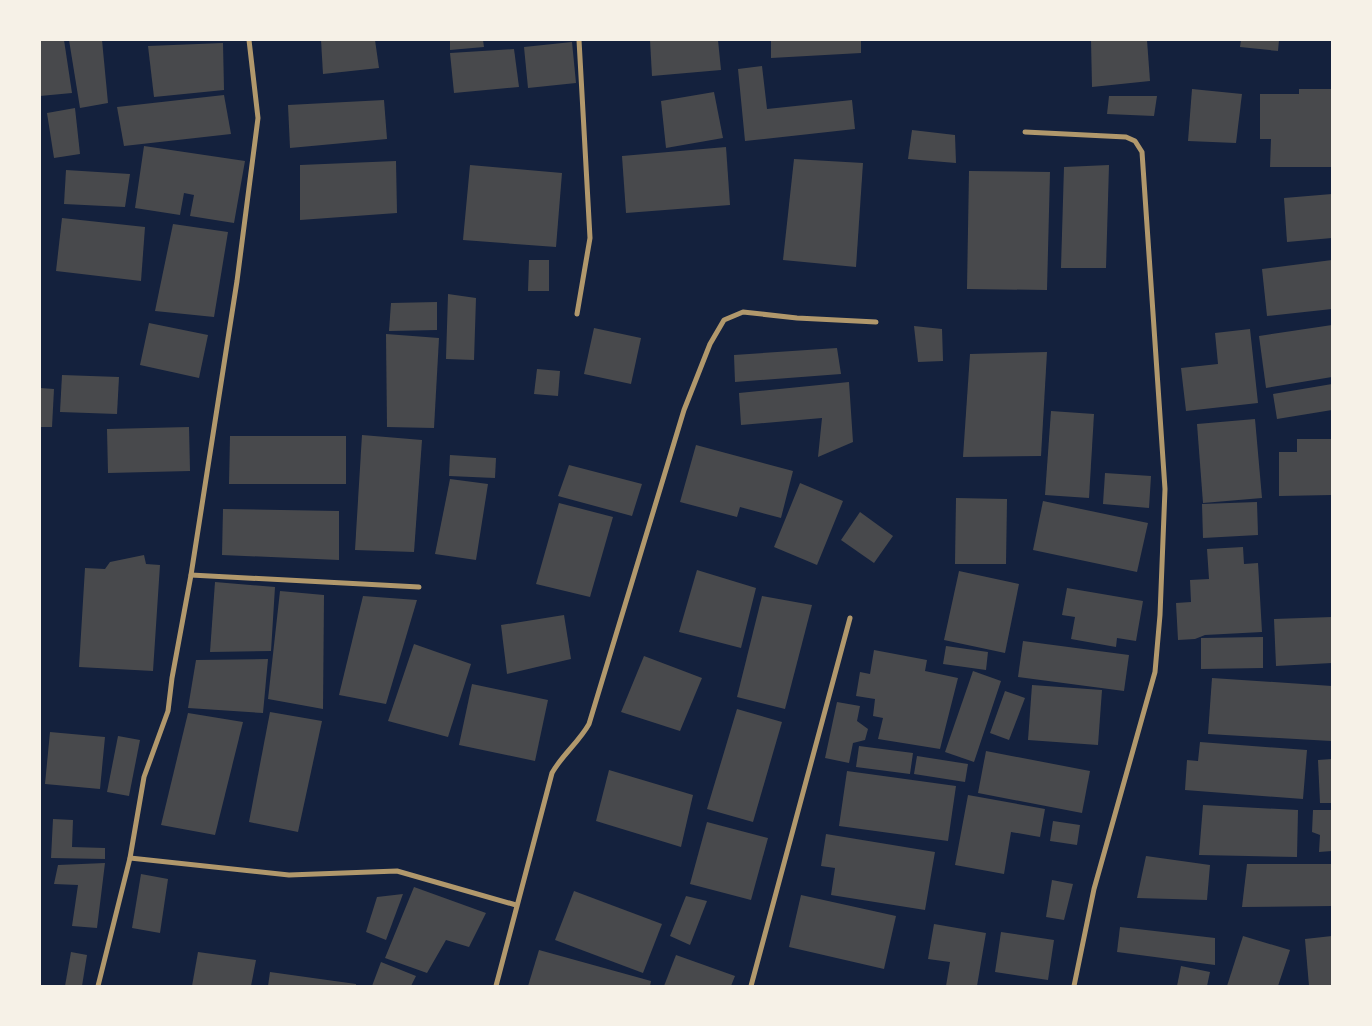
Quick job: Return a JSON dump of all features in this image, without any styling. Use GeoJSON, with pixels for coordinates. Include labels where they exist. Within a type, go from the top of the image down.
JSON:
{"type":"FeatureCollection","features":[{"type":"Feature","properties":{"kind":"street"},"geometry":{"type":"LineString","coordinates":[[98,986],[130,858],[144,776],[168,711],[172,678],[191,575],[237,281],[258,118],[249,40]]}},
{"type":"Feature","properties":{"kind":"street"},"geometry":{"type":"LineString","coordinates":[[577,314],[590,238],[579,40]]}},
{"type":"Feature","properties":{"kind":"street"},"geometry":{"type":"LineString","coordinates":[[1025,132],[1126,137],[1135,141],[1142,152],[1165,489],[1160,615],[1155,672],[1094,889],[1074,986]]}},
{"type":"Feature","properties":{"kind":"street"},"geometry":{"type":"LineString","coordinates":[[496,986],[552,773],[558,762],[580,739],[589,724],[684,410],[710,344],[724,320],[743,312],[797,318],[876,322]]}},
{"type":"Feature","properties":{"kind":"street"},"geometry":{"type":"LineString","coordinates":[[191,575],[419,587]]}},
{"type":"Feature","properties":{"kind":"street"},"geometry":{"type":"LineString","coordinates":[[750,986],[850,618]]}},
{"type":"Feature","properties":{"kind":"street"},"geometry":{"type":"LineString","coordinates":[[130,858],[289,875],[397,871],[516,905]]}},
{"type":"Feature","properties":{"kind":"building"},"geometry":{"type":"Polygon","coordinates":[[[40,40],[64,40],[72,93],[40,96],[40,40]]]}},
{"type":"Feature","properties":{"kind":"building"},"geometry":{"type":"Polygon","coordinates":[[[69,40],[102,40],[108,103],[80,108],[69,40]]]}},
{"type":"Feature","properties":{"kind":"building"},"geometry":{"type":"Polygon","coordinates":[[[321,40],[375,40],[379,68],[323,74],[321,40]]]}},
{"type":"Feature","properties":{"kind":"building"},"geometry":{"type":"Polygon","coordinates":[[[450,40],[483,40],[484,47],[450,50],[450,40]]]}},
{"type":"Feature","properties":{"kind":"building"},"geometry":{"type":"Polygon","coordinates":[[[650,40],[718,40],[721,70],[652,76],[650,40]]]}},
{"type":"Feature","properties":{"kind":"building"},"geometry":{"type":"Polygon","coordinates":[[[771,40],[861,40],[861,53],[771,58],[771,40]]]}},
{"type":"Feature","properties":{"kind":"building"},"geometry":{"type":"Polygon","coordinates":[[[1091,40],[1147,40],[1150,81],[1092,87],[1091,40]]]}},
{"type":"Feature","properties":{"kind":"building"},"geometry":{"type":"Polygon","coordinates":[[[1241,40],[1279,40],[1278,51],[1240,47],[1241,40]]]}},
{"type":"Feature","properties":{"kind":"building"},"geometry":{"type":"Polygon","coordinates":[[[572,42],[576,83],[528,88],[524,47],[572,42]]]}},
{"type":"Feature","properties":{"kind":"building"},"geometry":{"type":"Polygon","coordinates":[[[223,43],[224,90],[154,97],[148,46],[223,43]]]}},
{"type":"Feature","properties":{"kind":"building"},"geometry":{"type":"Polygon","coordinates":[[[514,49],[519,87],[454,93],[450,53],[514,49]]]}},
{"type":"Feature","properties":{"kind":"building"},"geometry":{"type":"Polygon","coordinates":[[[762,66],[767,109],[852,100],[855,129],[745,141],[738,69],[762,66]]]}},
{"type":"Feature","properties":{"kind":"building"},"geometry":{"type":"Polygon","coordinates":[[[1192,89],[1242,94],[1236,143],[1188,141],[1192,89]]]}},
{"type":"Feature","properties":{"kind":"building"},"geometry":{"type":"Polygon","coordinates":[[[1299,89],[1332,89],[1332,167],[1270,167],[1271,139],[1260,139],[1260,94],[1299,94],[1299,89]]]}},
{"type":"Feature","properties":{"kind":"building"},"geometry":{"type":"Polygon","coordinates":[[[714,92],[723,138],[666,148],[661,101],[714,92]]]}},
{"type":"Feature","properties":{"kind":"building"},"geometry":{"type":"Polygon","coordinates":[[[224,95],[231,134],[124,146],[117,107],[224,95]]]}},
{"type":"Feature","properties":{"kind":"building"},"geometry":{"type":"Polygon","coordinates":[[[1109,96],[1157,96],[1154,116],[1107,114],[1109,96]]]}},
{"type":"Feature","properties":{"kind":"building"},"geometry":{"type":"Polygon","coordinates":[[[384,100],[387,139],[290,148],[288,105],[384,100]]]}},
{"type":"Feature","properties":{"kind":"building"},"geometry":{"type":"Polygon","coordinates":[[[75,108],[80,154],[54,158],[47,113],[75,108]]]}},
{"type":"Feature","properties":{"kind":"building"},"geometry":{"type":"Polygon","coordinates":[[[912,130],[955,135],[956,163],[908,159],[912,130]]]}},
{"type":"Feature","properties":{"kind":"building"},"geometry":{"type":"Polygon","coordinates":[[[144,146],[245,161],[234,223],[190,216],[194,195],[184,193],[180,215],[135,208],[144,146]]]}},
{"type":"Feature","properties":{"kind":"building"},"geometry":{"type":"Polygon","coordinates":[[[726,147],[730,205],[626,213],[622,156],[726,147]]]}},
{"type":"Feature","properties":{"kind":"building"},"geometry":{"type":"Polygon","coordinates":[[[794,159],[863,163],[856,267],[783,260],[794,159]]]}},
{"type":"Feature","properties":{"kind":"building"},"geometry":{"type":"Polygon","coordinates":[[[396,161],[397,213],[300,220],[300,165],[396,161]]]}},
{"type":"Feature","properties":{"kind":"building"},"geometry":{"type":"Polygon","coordinates":[[[470,165],[562,173],[556,247],[463,240],[470,165]]]}},
{"type":"Feature","properties":{"kind":"building"},"geometry":{"type":"Polygon","coordinates":[[[1109,165],[1106,268],[1061,268],[1064,167],[1109,165]]]}},
{"type":"Feature","properties":{"kind":"building"},"geometry":{"type":"Polygon","coordinates":[[[66,170],[130,174],[125,207],[64,204],[66,170]]]}},
{"type":"Feature","properties":{"kind":"building"},"geometry":{"type":"Polygon","coordinates":[[[969,171],[1050,172],[1047,290],[967,289],[969,171]]]}},
{"type":"Feature","properties":{"kind":"building"},"geometry":{"type":"Polygon","coordinates":[[[1332,194],[1332,238],[1287,242],[1284,198],[1332,194]]]}},
{"type":"Feature","properties":{"kind":"building"},"geometry":{"type":"Polygon","coordinates":[[[62,218],[145,227],[141,281],[56,271],[62,218]]]}},
{"type":"Feature","properties":{"kind":"building"},"geometry":{"type":"Polygon","coordinates":[[[173,224],[228,232],[214,317],[155,311],[173,224]]]}},
{"type":"Feature","properties":{"kind":"building"},"geometry":{"type":"Polygon","coordinates":[[[529,260],[549,260],[549,291],[528,291],[529,260]]]}},
{"type":"Feature","properties":{"kind":"building"},"geometry":{"type":"Polygon","coordinates":[[[1332,260],[1332,309],[1267,316],[1262,269],[1332,260]]]}},
{"type":"Feature","properties":{"kind":"building"},"geometry":{"type":"Polygon","coordinates":[[[448,294],[476,298],[474,360],[446,359],[448,294]]]}},
{"type":"Feature","properties":{"kind":"building"},"geometry":{"type":"Polygon","coordinates":[[[437,302],[437,330],[389,331],[391,303],[437,302]]]}},
{"type":"Feature","properties":{"kind":"building"},"geometry":{"type":"Polygon","coordinates":[[[149,323],[208,335],[199,378],[140,365],[149,323]]]}},
{"type":"Feature","properties":{"kind":"building"},"geometry":{"type":"Polygon","coordinates":[[[1332,325],[1332,377],[1266,388],[1259,336],[1332,325]]]}},
{"type":"Feature","properties":{"kind":"building"},"geometry":{"type":"Polygon","coordinates":[[[914,326],[942,329],[943,361],[918,362],[914,326]]]}},
{"type":"Feature","properties":{"kind":"building"},"geometry":{"type":"Polygon","coordinates":[[[594,328],[641,338],[631,384],[584,374],[594,328]]]}},
{"type":"Feature","properties":{"kind":"building"},"geometry":{"type":"Polygon","coordinates":[[[1250,329],[1258,403],[1186,411],[1181,368],[1218,364],[1215,333],[1250,329]]]}},
{"type":"Feature","properties":{"kind":"building"},"geometry":{"type":"Polygon","coordinates":[[[386,334],[439,338],[434,428],[387,427],[386,334]]]}},
{"type":"Feature","properties":{"kind":"building"},"geometry":{"type":"Polygon","coordinates":[[[837,348],[841,374],[735,382],[734,355],[837,348]]]}},
{"type":"Feature","properties":{"kind":"building"},"geometry":{"type":"Polygon","coordinates":[[[1047,352],[1041,456],[963,457],[970,354],[1047,352]]]}},
{"type":"Feature","properties":{"kind":"building"},"geometry":{"type":"Polygon","coordinates":[[[537,369],[560,371],[558,396],[534,394],[537,369]]]}},
{"type":"Feature","properties":{"kind":"building"},"geometry":{"type":"Polygon","coordinates":[[[62,375],[119,377],[117,414],[60,412],[62,375]]]}},
{"type":"Feature","properties":{"kind":"building"},"geometry":{"type":"Polygon","coordinates":[[[849,382],[853,442],[818,457],[822,418],[741,425],[739,393],[849,382]]]}},
{"type":"Feature","properties":{"kind":"building"},"geometry":{"type":"Polygon","coordinates":[[[1332,384],[1332,410],[1277,419],[1273,394],[1332,384]]]}},
{"type":"Feature","properties":{"kind":"building"},"geometry":{"type":"Polygon","coordinates":[[[40,388],[54,389],[52,427],[40,427],[40,388]]]}},
{"type":"Feature","properties":{"kind":"building"},"geometry":{"type":"Polygon","coordinates":[[[1051,411],[1094,414],[1089,498],[1045,495],[1051,411]]]}},
{"type":"Feature","properties":{"kind":"building"},"geometry":{"type":"Polygon","coordinates":[[[1255,419],[1262,498],[1203,503],[1197,424],[1255,419]]]}},
{"type":"Feature","properties":{"kind":"building"},"geometry":{"type":"Polygon","coordinates":[[[189,427],[190,471],[108,473],[107,429],[189,427]]]}},
{"type":"Feature","properties":{"kind":"building"},"geometry":{"type":"Polygon","coordinates":[[[362,435],[422,440],[414,552],[355,550],[362,435]]]}},
{"type":"Feature","properties":{"kind":"building"},"geometry":{"type":"Polygon","coordinates":[[[230,436],[346,436],[346,484],[229,484],[230,436]]]}},
{"type":"Feature","properties":{"kind":"building"},"geometry":{"type":"Polygon","coordinates":[[[1297,439],[1332,439],[1332,495],[1279,496],[1279,452],[1297,452],[1297,439]]]}},
{"type":"Feature","properties":{"kind":"building"},"geometry":{"type":"Polygon","coordinates":[[[696,445],[793,471],[781,518],[740,507],[737,517],[680,502],[696,445]]]}},
{"type":"Feature","properties":{"kind":"building"},"geometry":{"type":"Polygon","coordinates":[[[450,455],[496,458],[495,478],[449,476],[450,455]]]}},
{"type":"Feature","properties":{"kind":"building"},"geometry":{"type":"Polygon","coordinates":[[[569,465],[642,484],[632,516],[558,496],[569,465]]]}},
{"type":"Feature","properties":{"kind":"building"},"geometry":{"type":"Polygon","coordinates":[[[1105,473],[1151,476],[1149,508],[1103,504],[1105,473]]]}},
{"type":"Feature","properties":{"kind":"building"},"geometry":{"type":"Polygon","coordinates":[[[450,479],[488,484],[476,560],[435,554],[450,479]]]}},
{"type":"Feature","properties":{"kind":"building"},"geometry":{"type":"Polygon","coordinates":[[[800,483],[843,501],[817,565],[774,547],[800,483]]]}},
{"type":"Feature","properties":{"kind":"building"},"geometry":{"type":"Polygon","coordinates":[[[956,498],[1007,499],[1006,564],[955,564],[956,498]]]}},
{"type":"Feature","properties":{"kind":"building"},"geometry":{"type":"Polygon","coordinates":[[[1043,501],[1148,523],[1137,572],[1033,550],[1043,501]]]}},
{"type":"Feature","properties":{"kind":"building"},"geometry":{"type":"Polygon","coordinates":[[[1257,502],[1258,535],[1203,538],[1202,504],[1257,502]]]}},
{"type":"Feature","properties":{"kind":"building"},"geometry":{"type":"Polygon","coordinates":[[[559,503],[613,517],[590,597],[536,584],[559,503]]]}},
{"type":"Feature","properties":{"kind":"building"},"geometry":{"type":"Polygon","coordinates":[[[223,509],[339,511],[339,560],[222,555],[223,509]]]}},
{"type":"Feature","properties":{"kind":"building"},"geometry":{"type":"Polygon","coordinates":[[[860,512],[893,536],[874,563],[841,540],[860,512]]]}},
{"type":"Feature","properties":{"kind":"building"},"geometry":{"type":"Polygon","coordinates":[[[1243,547],[1244,564],[1258,563],[1262,632],[1205,635],[1195,639],[1178,640],[1176,603],[1191,602],[1190,580],[1209,579],[1207,549],[1243,547]]]}},
{"type":"Feature","properties":{"kind":"building"},"geometry":{"type":"Polygon","coordinates":[[[144,555],[146,564],[160,565],[153,671],[79,667],[85,568],[105,569],[110,562],[144,555]]]}},
{"type":"Feature","properties":{"kind":"building"},"geometry":{"type":"Polygon","coordinates":[[[697,570],[756,588],[741,648],[679,632],[697,570]]]}},
{"type":"Feature","properties":{"kind":"building"},"geometry":{"type":"Polygon","coordinates":[[[959,571],[1019,584],[1005,653],[944,640],[959,571]]]}},
{"type":"Feature","properties":{"kind":"building"},"geometry":{"type":"Polygon","coordinates":[[[215,582],[275,587],[271,651],[210,652],[215,582]]]}},
{"type":"Feature","properties":{"kind":"building"},"geometry":{"type":"Polygon","coordinates":[[[1067,588],[1143,601],[1136,641],[1117,638],[1116,647],[1071,639],[1075,617],[1062,615],[1067,588]]]}},
{"type":"Feature","properties":{"kind":"building"},"geometry":{"type":"Polygon","coordinates":[[[280,591],[324,595],[323,709],[268,699],[280,591]]]}},
{"type":"Feature","properties":{"kind":"building"},"geometry":{"type":"Polygon","coordinates":[[[363,596],[417,600],[386,704],[339,695],[363,596]]]}},
{"type":"Feature","properties":{"kind":"building"},"geometry":{"type":"Polygon","coordinates":[[[762,596],[812,605],[785,709],[737,697],[762,596]]]}},
{"type":"Feature","properties":{"kind":"building"},"geometry":{"type":"Polygon","coordinates":[[[564,615],[571,659],[507,674],[501,625],[564,615]]]}},
{"type":"Feature","properties":{"kind":"building"},"geometry":{"type":"Polygon","coordinates":[[[1332,617],[1332,663],[1276,666],[1274,619],[1332,617]]]}},
{"type":"Feature","properties":{"kind":"building"},"geometry":{"type":"Polygon","coordinates":[[[1263,637],[1263,668],[1201,669],[1201,638],[1263,637]]]}},
{"type":"Feature","properties":{"kind":"building"},"geometry":{"type":"Polygon","coordinates":[[[1023,641],[1129,655],[1124,691],[1018,677],[1023,641]]]}},
{"type":"Feature","properties":{"kind":"building"},"geometry":{"type":"Polygon","coordinates":[[[414,644],[471,664],[448,737],[388,721],[414,644]]]}},
{"type":"Feature","properties":{"kind":"building"},"geometry":{"type":"Polygon","coordinates":[[[946,646],[988,652],[986,670],[943,664],[946,646]]]}},
{"type":"Feature","properties":{"kind":"building"},"geometry":{"type":"Polygon","coordinates":[[[874,650],[927,660],[925,671],[958,678],[940,749],[878,739],[883,718],[873,716],[875,699],[856,696],[860,672],[870,674],[874,650]]]}},
{"type":"Feature","properties":{"kind":"building"},"geometry":{"type":"Polygon","coordinates":[[[644,656],[702,678],[680,731],[621,712],[644,656]]]}},
{"type":"Feature","properties":{"kind":"building"},"geometry":{"type":"Polygon","coordinates":[[[268,659],[263,713],[188,708],[196,660],[268,659]]]}},
{"type":"Feature","properties":{"kind":"building"},"geometry":{"type":"Polygon","coordinates":[[[973,671],[1001,681],[974,762],[945,752],[973,671]]]}},
{"type":"Feature","properties":{"kind":"building"},"geometry":{"type":"Polygon","coordinates":[[[1212,678],[1332,686],[1331,741],[1208,734],[1212,678]]]}},
{"type":"Feature","properties":{"kind":"building"},"geometry":{"type":"Polygon","coordinates":[[[472,684],[548,700],[535,761],[459,745],[472,684]]]}},
{"type":"Feature","properties":{"kind":"building"},"geometry":{"type":"Polygon","coordinates":[[[1032,685],[1102,690],[1098,745],[1028,740],[1032,685]]]}},
{"type":"Feature","properties":{"kind":"building"},"geometry":{"type":"Polygon","coordinates":[[[1005,691],[1025,698],[1009,740],[990,733],[1005,691]]]}},
{"type":"Feature","properties":{"kind":"building"},"geometry":{"type":"Polygon","coordinates":[[[837,702],[860,706],[857,721],[868,729],[865,740],[853,743],[849,763],[825,758],[837,702]]]}},
{"type":"Feature","properties":{"kind":"building"},"geometry":{"type":"Polygon","coordinates":[[[737,709],[782,722],[753,822],[707,809],[737,709]]]}},
{"type":"Feature","properties":{"kind":"building"},"geometry":{"type":"Polygon","coordinates":[[[270,712],[322,721],[298,832],[249,822],[270,712]]]}},
{"type":"Feature","properties":{"kind":"building"},"geometry":{"type":"Polygon","coordinates":[[[188,713],[243,722],[215,835],[161,825],[188,713]]]}},
{"type":"Feature","properties":{"kind":"building"},"geometry":{"type":"Polygon","coordinates":[[[50,732],[105,737],[100,789],[45,784],[50,732]]]}},
{"type":"Feature","properties":{"kind":"building"},"geometry":{"type":"Polygon","coordinates":[[[118,736],[140,740],[129,796],[107,792],[118,736]]]}},
{"type":"Feature","properties":{"kind":"building"},"geometry":{"type":"Polygon","coordinates":[[[1200,742],[1307,750],[1303,799],[1185,790],[1187,760],[1198,761],[1200,742]]]}},
{"type":"Feature","properties":{"kind":"building"},"geometry":{"type":"Polygon","coordinates":[[[859,746],[913,753],[910,774],[856,767],[859,746]]]}},
{"type":"Feature","properties":{"kind":"building"},"geometry":{"type":"Polygon","coordinates":[[[986,751],[1090,771],[1082,813],[978,793],[986,751]]]}},
{"type":"Feature","properties":{"kind":"building"},"geometry":{"type":"Polygon","coordinates":[[[917,756],[968,764],[965,782],[914,774],[917,756]]]}},
{"type":"Feature","properties":{"kind":"building"},"geometry":{"type":"Polygon","coordinates":[[[1332,759],[1332,803],[1320,803],[1318,760],[1332,759]]]}},
{"type":"Feature","properties":{"kind":"building"},"geometry":{"type":"Polygon","coordinates":[[[609,770],[693,795],[681,847],[596,821],[609,770]]]}},
{"type":"Feature","properties":{"kind":"building"},"geometry":{"type":"Polygon","coordinates":[[[847,771],[956,786],[948,841],[839,826],[847,771]]]}},
{"type":"Feature","properties":{"kind":"building"},"geometry":{"type":"Polygon","coordinates":[[[968,795],[1045,809],[1040,837],[1011,832],[1004,874],[955,865],[968,795]]]}},
{"type":"Feature","properties":{"kind":"building"},"geometry":{"type":"Polygon","coordinates":[[[1203,805],[1298,810],[1297,857],[1199,855],[1203,805]]]}},
{"type":"Feature","properties":{"kind":"building"},"geometry":{"type":"Polygon","coordinates":[[[1313,810],[1332,810],[1332,851],[1319,852],[1320,835],[1312,832],[1313,810]]]}},
{"type":"Feature","properties":{"kind":"building"},"geometry":{"type":"Polygon","coordinates":[[[53,819],[73,820],[72,847],[105,848],[105,859],[51,858],[53,819]]]}},
{"type":"Feature","properties":{"kind":"building"},"geometry":{"type":"Polygon","coordinates":[[[1053,821],[1080,825],[1077,845],[1050,841],[1053,821]]]}},
{"type":"Feature","properties":{"kind":"building"},"geometry":{"type":"Polygon","coordinates":[[[707,822],[768,838],[751,900],[690,884],[707,822]]]}},
{"type":"Feature","properties":{"kind":"building"},"geometry":{"type":"Polygon","coordinates":[[[826,834],[935,852],[925,910],[831,895],[835,868],[821,866],[826,834]]]}},
{"type":"Feature","properties":{"kind":"building"},"geometry":{"type":"Polygon","coordinates":[[[1146,856],[1210,865],[1207,900],[1137,898],[1146,856]]]}},
{"type":"Feature","properties":{"kind":"building"},"geometry":{"type":"Polygon","coordinates":[[[105,863],[97,928],[72,926],[78,885],[54,884],[58,865],[105,863]]]}},
{"type":"Feature","properties":{"kind":"building"},"geometry":{"type":"Polygon","coordinates":[[[1247,864],[1332,864],[1332,906],[1242,907],[1247,864]]]}},
{"type":"Feature","properties":{"kind":"building"},"geometry":{"type":"Polygon","coordinates":[[[141,874],[168,879],[160,933],[132,928],[141,874]]]}},
{"type":"Feature","properties":{"kind":"building"},"geometry":{"type":"Polygon","coordinates":[[[1052,880],[1073,884],[1064,920],[1046,917],[1052,880]]]}},
{"type":"Feature","properties":{"kind":"building"},"geometry":{"type":"Polygon","coordinates":[[[414,887],[486,913],[469,947],[446,940],[427,973],[385,958],[414,887]]]}},
{"type":"Feature","properties":{"kind":"building"},"geometry":{"type":"Polygon","coordinates":[[[574,891],[662,924],[643,973],[555,940],[574,891]]]}},
{"type":"Feature","properties":{"kind":"building"},"geometry":{"type":"Polygon","coordinates":[[[403,894],[386,940],[366,932],[377,897],[403,894]]]}},
{"type":"Feature","properties":{"kind":"building"},"geometry":{"type":"Polygon","coordinates":[[[801,895],[896,916],[884,969],[789,947],[801,895]]]}},
{"type":"Feature","properties":{"kind":"building"},"geometry":{"type":"Polygon","coordinates":[[[686,896],[707,901],[690,945],[670,936],[686,896]]]}},
{"type":"Feature","properties":{"kind":"building"},"geometry":{"type":"Polygon","coordinates":[[[934,924],[986,933],[977,986],[946,986],[950,962],[928,959],[934,924]]]}},
{"type":"Feature","properties":{"kind":"building"},"geometry":{"type":"Polygon","coordinates":[[[1120,927],[1215,938],[1215,965],[1117,952],[1120,927]]]}},
{"type":"Feature","properties":{"kind":"building"},"geometry":{"type":"Polygon","coordinates":[[[1001,932],[1054,940],[1048,980],[995,972],[1001,932]]]}},
{"type":"Feature","properties":{"kind":"building"},"geometry":{"type":"Polygon","coordinates":[[[1243,936],[1290,950],[1278,986],[1227,986],[1243,936]]]}},
{"type":"Feature","properties":{"kind":"building"},"geometry":{"type":"Polygon","coordinates":[[[1332,936],[1332,986],[1309,986],[1305,939],[1332,936]]]}},
{"type":"Feature","properties":{"kind":"building"},"geometry":{"type":"Polygon","coordinates":[[[539,950],[651,981],[650,986],[528,986],[539,950]]]}},
{"type":"Feature","properties":{"kind":"building"},"geometry":{"type":"Polygon","coordinates":[[[71,952],[87,955],[82,986],[65,986],[71,952]]]}},
{"type":"Feature","properties":{"kind":"building"},"geometry":{"type":"Polygon","coordinates":[[[198,952],[256,960],[251,986],[192,986],[198,952]]]}},
{"type":"Feature","properties":{"kind":"building"},"geometry":{"type":"Polygon","coordinates":[[[676,955],[735,976],[731,986],[664,986],[676,955]]]}},
{"type":"Feature","properties":{"kind":"building"},"geometry":{"type":"Polygon","coordinates":[[[381,962],[416,976],[411,986],[372,986],[381,962]]]}},
{"type":"Feature","properties":{"kind":"building"},"geometry":{"type":"Polygon","coordinates":[[[1181,966],[1210,972],[1207,986],[1177,986],[1181,966]]]}},
{"type":"Feature","properties":{"kind":"building"},"geometry":{"type":"Polygon","coordinates":[[[270,972],[356,984],[356,986],[268,986],[270,972]]]}}]}
